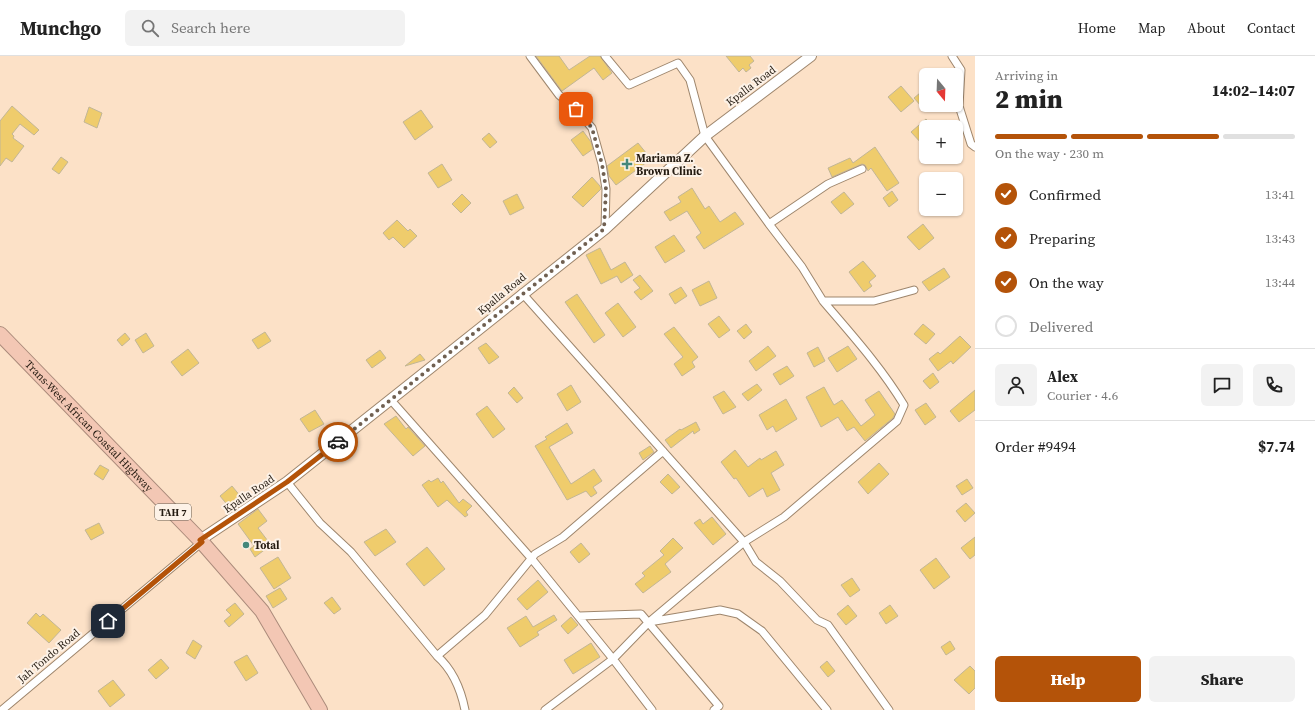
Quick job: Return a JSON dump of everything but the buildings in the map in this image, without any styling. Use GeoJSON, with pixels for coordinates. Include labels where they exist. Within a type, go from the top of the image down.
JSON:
{"type":"FeatureCollection","features":[{"type":"Feature","properties":{"kind":"highway","name":"Trans-West African Coastal Highway"},"geometry":{"type":"LineString","coordinates":[[0,334],[201,541],[262,611],[320,710]]}},
{"type":"Feature","properties":{"kind":"street"},"geometry":{"type":"LineString","coordinates":[[530,56],[559,95],[576,109],[592,128],[602,164],[606,189],[604,229]]}},
{"type":"Feature","properties":{"kind":"street"},"geometry":{"type":"LineString","coordinates":[[545,710],[613,659],[648,623],[744,542],[784,517],[897,421],[904,405],[889,381],[863,346],[823,301],[802,267],[705,136],[690,80],[678,63],[630,85],[604,56]]}},
{"type":"Feature","properties":{"kind":"street","name":"Kpalla Road"},"geometry":{"type":"LineString","coordinates":[[201,541],[287,482],[604,229],[705,136],[811,56]]}},
{"type":"Feature","properties":{"kind":"street"},"geometry":{"type":"LineString","coordinates":[[952,56],[961,70],[959,106],[971,144],[975,147]]}},
{"type":"Feature","properties":{"kind":"street"},"geometry":{"type":"LineString","coordinates":[[769,224],[828,184],[862,169]]}},
{"type":"Feature","properties":{"kind":"street"},"geometry":{"type":"LineString","coordinates":[[823,301],[874,301],[914,290]]}},
{"type":"Feature","properties":{"kind":"street"},"geometry":{"type":"LineString","coordinates":[[522,293],[744,542],[756,562],[780,581],[817,620],[828,625],[889,710]]}},
{"type":"Feature","properties":{"kind":"street"},"geometry":{"type":"LineString","coordinates":[[390,400],[531,558],[579,616],[652,710]]}},
{"type":"Feature","properties":{"kind":"street"},"geometry":{"type":"LineString","coordinates":[[437,656],[485,615],[535,554],[563,537],[663,450]]}},
{"type":"Feature","properties":{"kind":"street"},"geometry":{"type":"LineString","coordinates":[[287,482],[320,523],[351,552],[437,656],[446,664],[462,692],[465,710]]}},
{"type":"Feature","properties":{"kind":"street","name":"Jah Tondo Road"},"geometry":{"type":"LineString","coordinates":[[2,710],[201,541]]}},
{"type":"Feature","properties":{"kind":"street"},"geometry":{"type":"LineString","coordinates":[[648,623],[720,610],[738,614],[762,631],[782,652],[827,710]]}},
{"type":"Feature","properties":{"kind":"street"},"geometry":{"type":"LineString","coordinates":[[579,616],[641,614],[719,706],[714,710]]}},
{"type":"Feature","properties":{"kind":"way so far"},"geometry":{"type":"LineString","coordinates":[[338,442],[522,293],[604,229],[606,189],[602,164],[592,128],[576,109]]}},
{"type":"Feature","properties":{"kind":"place","name":"Mariama Z. Brown Clinic"},"geometry":{"type":"Point","coordinates":[627,164]}},
{"type":"Feature","properties":{"kind":"place","name":"Total"},"geometry":{"type":"Point","coordinates":[246,545]}},
{"type":"Feature","properties":{"kind":"route"},"geometry":{"type":"LineString","coordinates":[[108,621],[202,542],[200,540],[287,482],[338,442]]}}]}
